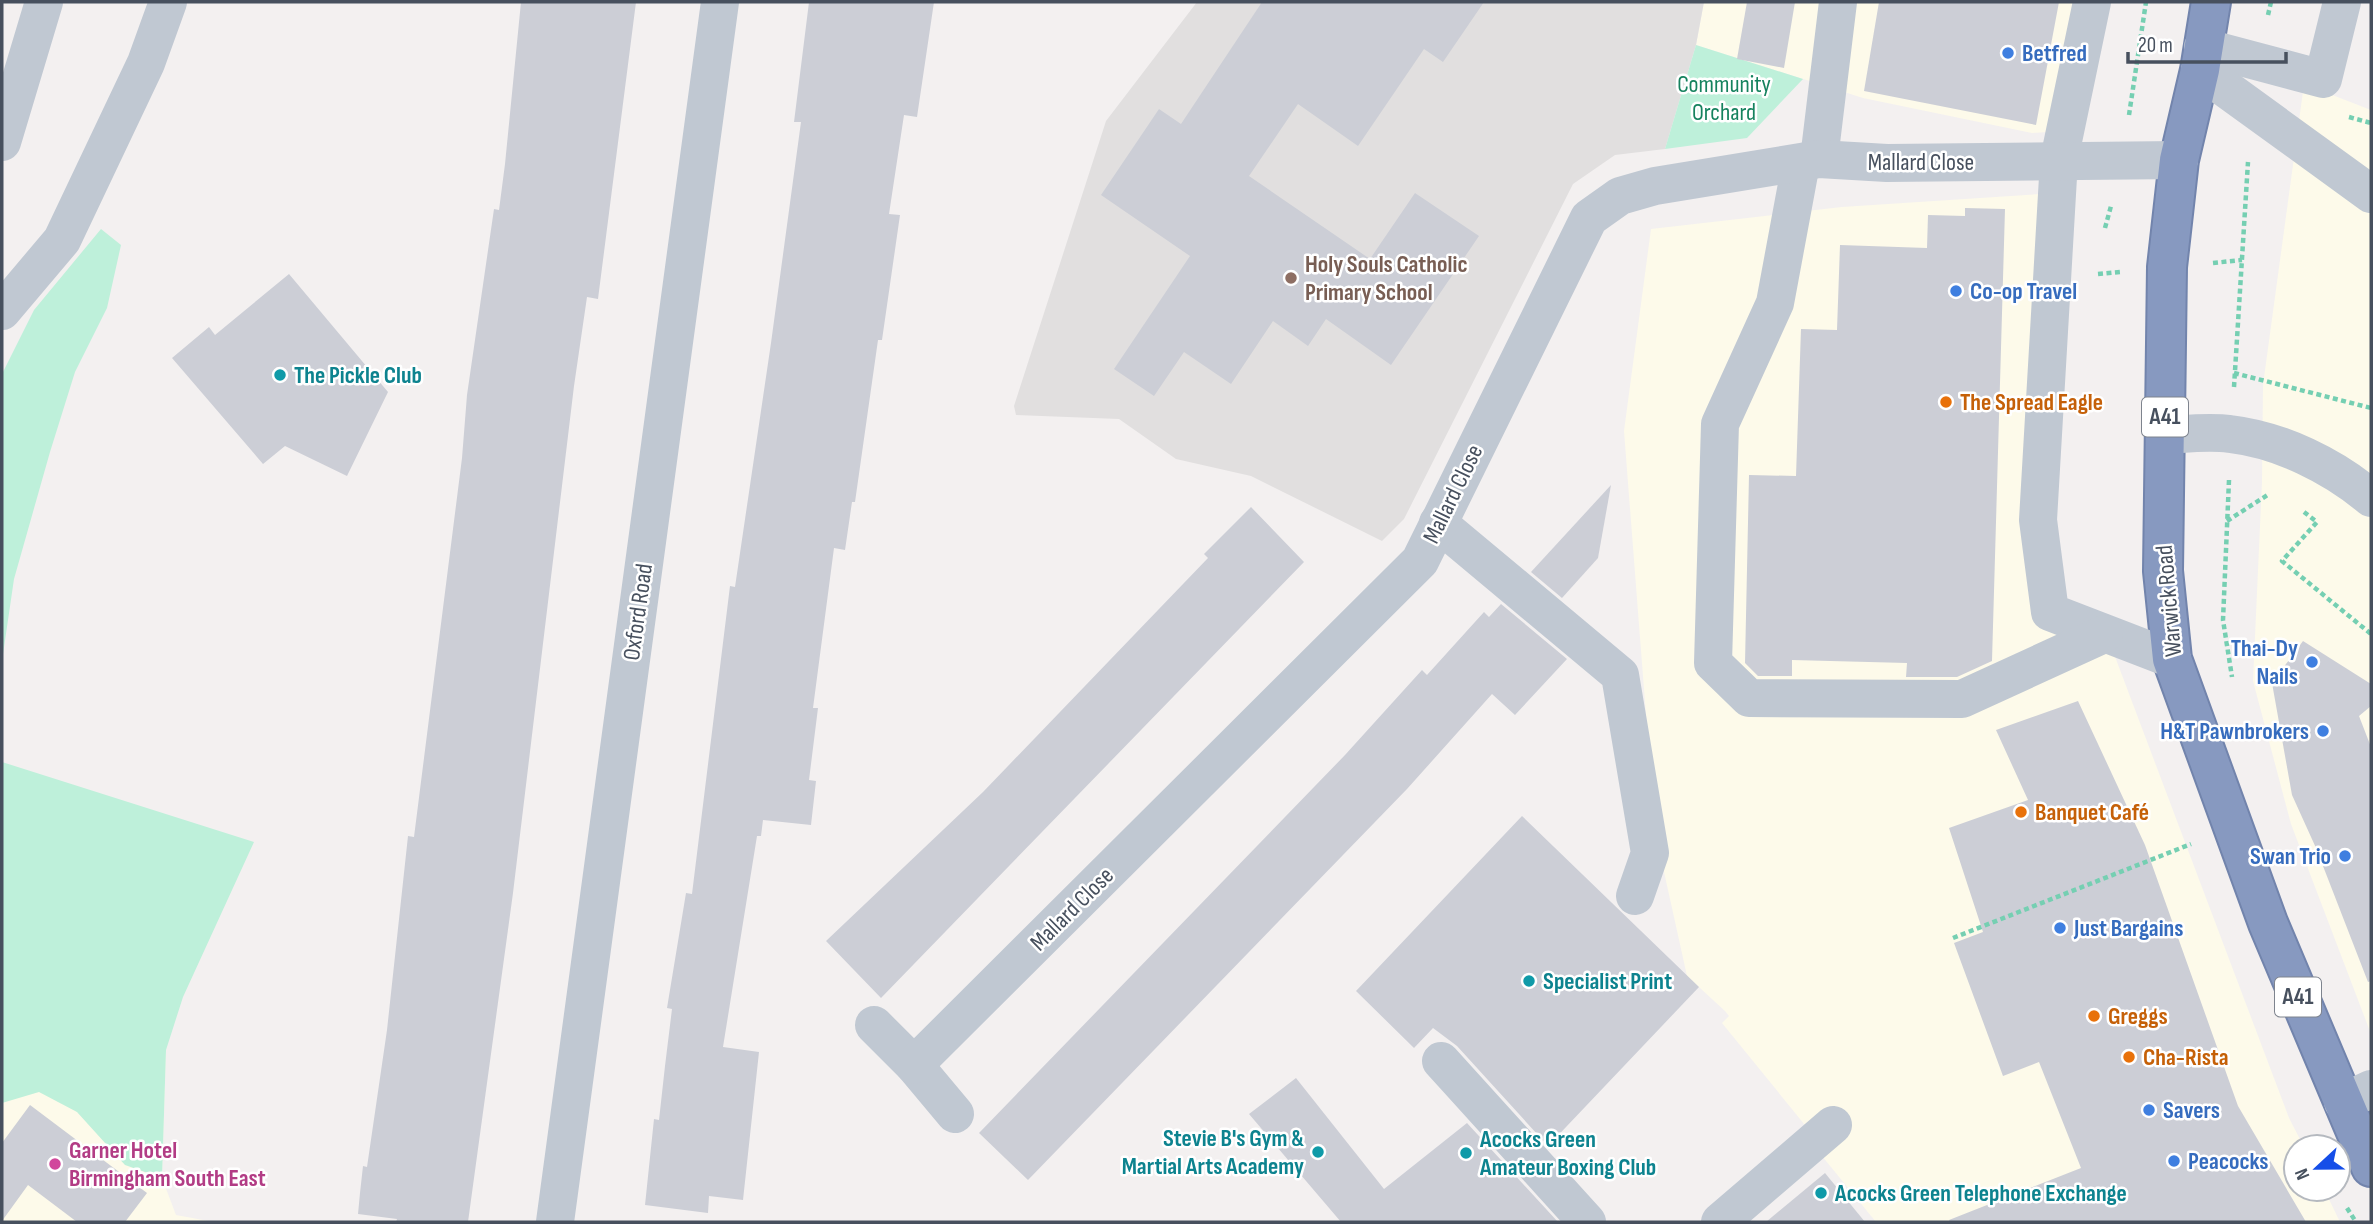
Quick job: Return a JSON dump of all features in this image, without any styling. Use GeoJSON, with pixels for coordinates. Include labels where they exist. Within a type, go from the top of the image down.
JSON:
{"type":"FeatureCollection","features":[{"type":"Feature","properties":{"kind":"highway","name":"Warwick Road"},"geometry":{"type":"LineString","coordinates":[[2211,2],[2202,59],[2179,160],[2167,267],[2163,571],[2172,659],[2230,826],[2357,1096],[2371,1167]]}},
{"type":"Feature","properties":{"kind":"street"},"geometry":{"type":"LineString","coordinates":[[2,142],[44,2]]}},
{"type":"Feature","properties":{"kind":"street"},"geometry":{"type":"LineString","coordinates":[[2,311],[62,240],[146,63],[168,2]]}},
{"type":"Feature","properties":{"kind":"street","name":"Oxford Road"},"geometry":{"type":"LineString","coordinates":[[555,1222],[720,2]]}},
{"type":"Feature","properties":{"kind":"street"},"geometry":{"type":"LineString","coordinates":[[1838,2],[1810,161],[1775,303],[1720,424],[1713,663],[1749,698],[1962,699],[2104,634]]}},
{"type":"Feature","properties":{"kind":"street"},"geometry":{"type":"LineString","coordinates":[[2092,2],[2059,160],[2038,520],[2050,612],[2172,659]]}},
{"type":"Feature","properties":{"kind":"street"},"geometry":{"type":"LineString","coordinates":[[2202,59],[2259,62],[2323,79],[2342,2]]}},
{"type":"Feature","properties":{"kind":"street"},"geometry":{"type":"LineString","coordinates":[[2202,59],[2251,107],[2371,194]]}},
{"type":"Feature","properties":{"kind":"street","name":"Mallard Close"},"geometry":{"type":"LineString","coordinates":[[914,1065],[1420,561],[1588,218],[1620,196],[1655,186],[1810,161],[1886,163],[2179,160]]}},
{"type":"Feature","properties":{"kind":"street"},"geometry":{"type":"LineString","coordinates":[[2165,435],[2231,434],[2305,456],[2347,478],[2371,498]]}},
{"type":"Feature","properties":{"kind":"street"},"geometry":{"type":"LineString","coordinates":[[1438,523],[1620,675],[1650,853],[1635,896]]}},
{"type":"Feature","properties":{"kind":"street"},"geometry":{"type":"LineString","coordinates":[[874,1025],[914,1065],[954,1114]]}},
{"type":"Feature","properties":{"kind":"street"},"geometry":{"type":"LineString","coordinates":[[1441,1061],[1587,1222]]}},
{"type":"Feature","properties":{"kind":"street"},"geometry":{"type":"LineString","coordinates":[[1720,1222],[1833,1125]]}},
{"type":"Feature","properties":{"kind":"path"},"geometry":{"type":"LineString","coordinates":[[2259,62],[2271,2]]}},
{"type":"Feature","properties":{"kind":"path"},"geometry":{"type":"LineString","coordinates":[[2234,687],[2223,620],[2234,373],[2251,107]]}},
{"type":"Feature","properties":{"kind":"path"},"geometry":{"type":"LineString","coordinates":[[2234,373],[2371,408]]}},
{"type":"Feature","properties":{"kind":"path"},"geometry":{"type":"LineString","coordinates":[[2227,521],[2268,493],[2275,495]]}},
{"type":"Feature","properties":{"kind":"path"},"geometry":{"type":"LineString","coordinates":[[2300,509],[2317,522],[2282,561],[2371,634]]}},
{"type":"Feature","properties":{"kind":"path"},"geometry":{"type":"LineString","coordinates":[[1953,938],[2169,853],[2230,826]]}},
{"type":"Feature","properties":{"kind":"shaded area","name":"Holy Souls Catholic Primary School"},"geometry":{"type":"Polygon","coordinates":[[[1197,2],[1704,2],[1696,45],[1665,149],[1615,155],[1573,184],[1404,519],[1382,541],[1251,476],[1176,459],[1119,419],[1016,415],[1014,406],[1106,121],[1197,2]]]}},
{"type":"Feature","properties":{"kind":"shaded area"},"geometry":{"type":"Polygon","coordinates":[[[1704,2],[2073,2],[2048,132],[2032,133],[1863,98],[1696,45],[1704,2]]]}},
{"type":"Feature","properties":{"kind":"shaded area"},"geometry":{"type":"Polygon","coordinates":[[[2304,84],[2371,110],[2371,1034],[2291,824],[2253,681],[2262,482],[2263,385],[2304,84]]]}},
{"type":"Feature","properties":{"kind":"shaded area"},"geometry":{"type":"Polygon","coordinates":[[[2040,194],[2043,628],[2111,646],[2297,1133],[2282,1133],[2282,1203],[2331,1203],[2340,1222],[1876,1222],[1817,1150],[1822,1146],[1722,1023],[1729,1016],[1687,976],[1655,831],[1624,431],[1651,229],[1842,207],[2040,194]]]}},
{"type":"Feature","properties":{"kind":"shaded area"},"geometry":{"type":"Polygon","coordinates":[[[166,1050],[162,1178],[176,1215],[214,1222],[2,1222],[2,1074],[166,1050]]]}},
{"type":"Feature","properties":{"kind":"green space","name":"Community Orchard"},"geometry":{"type":"Polygon","coordinates":[[[1696,45],[1803,79],[1747,138],[1665,149],[1696,45]]]}},
{"type":"Feature","properties":{"kind":"green space"},"geometry":{"type":"Polygon","coordinates":[[[101,229],[121,245],[107,308],[75,372],[50,452],[14,579],[2,661],[2,374],[34,310],[101,229]]]}},
{"type":"Feature","properties":{"kind":"green space"},"geometry":{"type":"Polygon","coordinates":[[[2,762],[254,842],[183,997],[166,1050],[162,1178],[125,1165],[77,1112],[39,1092],[2,1103],[2,762]]]}},
{"type":"Feature","properties":{"kind":"building"},"geometry":{"type":"Polygon","coordinates":[[[521,2],[636,2],[598,299],[587,297],[574,386],[513,893],[468,1222],[396,1222],[397,1219],[358,1214],[360,1193],[363,1166],[367,1167],[387,1030],[408,836],[414,837],[462,458],[467,395],[494,209],[499,210],[521,2]]]}},
{"type":"Feature","properties":{"kind":"building"},"geometry":{"type":"Polygon","coordinates":[[[809,2],[934,2],[917,117],[904,115],[889,214],[900,215],[882,340],[878,340],[855,502],[852,502],[845,550],[834,548],[813,708],[818,708],[809,780],[816,781],[811,825],[763,820],[761,836],[757,836],[723,1047],[759,1052],[743,1200],[709,1196],[708,1213],[645,1205],[654,1119],[659,1120],[672,1009],[667,1008],[686,893],[692,894],[730,586],[735,587],[771,343],[801,122],[794,122],[809,2]]]}},
{"type":"Feature","properties":{"kind":"building"},"geometry":{"type":"Polygon","coordinates":[[[1262,2],[1484,2],[1443,62],[1424,49],[1358,146],[1298,104],[1249,176],[1370,259],[1415,193],[1479,236],[1391,365],[1326,319],[1308,346],[1273,321],[1231,384],[1184,352],[1154,396],[1114,369],[1190,256],[1101,195],[1159,109],[1181,124],[1262,2]]]}},
{"type":"Feature","properties":{"kind":"building"},"geometry":{"type":"Polygon","coordinates":[[[1747,2],[1795,2],[1784,68],[1737,59],[1747,2]]]}},
{"type":"Feature","properties":{"kind":"building"},"geometry":{"type":"Polygon","coordinates":[[[1879,2],[2059,2],[2036,125],[1864,91],[1879,2]]]}},
{"type":"Feature","properties":{"kind":"building"},"geometry":{"type":"Polygon","coordinates":[[[1965,208],[2005,209],[1992,661],[1957,677],[1906,677],[1907,663],[1792,660],[1792,676],[1758,676],[1745,663],[1749,475],[1796,476],[1801,329],[1837,330],[1840,245],[1927,248],[1928,215],[1965,216],[1965,208]]]}},
{"type":"Feature","properties":{"kind":"building","name":"The Pickle Club"},"geometry":{"type":"Polygon","coordinates":[[[289,274],[388,392],[347,476],[285,446],[263,464],[172,358],[209,327],[215,335],[289,274]]]}},
{"type":"Feature","properties":{"kind":"building"},"geometry":{"type":"Polygon","coordinates":[[[1611,485],[1598,558],[1562,598],[1531,572],[1611,485]]]}},
{"type":"Feature","properties":{"kind":"building"},"geometry":{"type":"Polygon","coordinates":[[[1251,507],[1304,562],[881,998],[826,941],[983,792],[1208,558],[1204,554],[1251,507]]]}},
{"type":"Feature","properties":{"kind":"building"},"geometry":{"type":"Polygon","coordinates":[[[1501,604],[1567,659],[1515,715],[1492,694],[1407,789],[1028,1180],[979,1133],[1345,755],[1422,670],[1427,675],[1484,612],[1489,617],[1501,604]]]}},
{"type":"Feature","properties":{"kind":"building"},"geometry":{"type":"Polygon","coordinates":[[[2303,641],[2371,684],[2371,706],[2359,716],[2371,747],[2371,981],[2368,982],[2316,848],[2292,795],[2272,683],[2303,641]]]}},
{"type":"Feature","properties":{"kind":"building"},"geometry":{"type":"Polygon","coordinates":[[[2078,701],[2145,845],[2238,1106],[2282,1181],[2282,1203],[2295,1203],[2306,1222],[1950,1222],[1949,1220],[2081,1168],[2039,1062],[2003,1076],[1954,943],[1983,932],[1949,828],[2028,800],[1996,730],[2078,701]]]}},
{"type":"Feature","properties":{"kind":"building","name":"Specialist Print"},"geometry":{"type":"Polygon","coordinates":[[[1522,816],[1699,987],[1548,1146],[1457,1046],[1433,1028],[1414,1048],[1356,991],[1522,816]]]}},
{"type":"Feature","properties":{"kind":"building"},"geometry":{"type":"Polygon","coordinates":[[[1296,1078],[1384,1189],[1467,1123],[1558,1222],[1341,1222],[1249,1114],[1296,1078]]]}},
{"type":"Feature","properties":{"kind":"building","name":"Garner Hotel Birmingham South East"},"geometry":{"type":"Polygon","coordinates":[[[30,1105],[147,1193],[125,1222],[77,1222],[28,1185],[2,1221],[2,1143],[30,1105]]]}},
{"type":"Feature","properties":{"kind":"building","name":"Acocks Green Telephone Exchange"},"geometry":{"type":"Polygon","coordinates":[[[1825,1173],[1865,1222],[1766,1222],[1825,1173]]]}},
{"type":"Feature","properties":{"kind":"place","name":"Betfred"},"geometry":{"type":"Point","coordinates":[2008,53]}},
{"type":"Feature","properties":{"kind":"place","name":"Holy Souls Catholic Primary School"},"geometry":{"type":"Point","coordinates":[1291,278]}},
{"type":"Feature","properties":{"kind":"place","name":"Co-op Travel"},"geometry":{"type":"Point","coordinates":[1956,291]}},
{"type":"Feature","properties":{"kind":"place","name":"The Pickle Club"},"geometry":{"type":"Point","coordinates":[280,375]}},
{"type":"Feature","properties":{"kind":"place","name":"The Spread Eagle"},"geometry":{"type":"Point","coordinates":[1946,402]}},
{"type":"Feature","properties":{"kind":"place","name":"Thai-Dy Nails"},"geometry":{"type":"Point","coordinates":[2312,662]}},
{"type":"Feature","properties":{"kind":"place","name":"H&T Pawnbrokers"},"geometry":{"type":"Point","coordinates":[2323,731]}},
{"type":"Feature","properties":{"kind":"place","name":"Banquet Café"},"geometry":{"type":"Point","coordinates":[2021,812]}},
{"type":"Feature","properties":{"kind":"place","name":"Swan Trio"},"geometry":{"type":"Point","coordinates":[2345,856]}},
{"type":"Feature","properties":{"kind":"place","name":"Just Bargains"},"geometry":{"type":"Point","coordinates":[2060,928]}},
{"type":"Feature","properties":{"kind":"place","name":"Specialist Print"},"geometry":{"type":"Point","coordinates":[1529,981]}},
{"type":"Feature","properties":{"kind":"place","name":"Greggs"},"geometry":{"type":"Point","coordinates":[2094,1016]}},
{"type":"Feature","properties":{"kind":"place","name":"Cha-Rista"},"geometry":{"type":"Point","coordinates":[2129,1057]}},
{"type":"Feature","properties":{"kind":"place","name":"Savers"},"geometry":{"type":"Point","coordinates":[2149,1110]}},
{"type":"Feature","properties":{"kind":"place","name":"Stevie B's Gym & Martial Arts Academy"},"geometry":{"type":"Point","coordinates":[1318,1152]}},
{"type":"Feature","properties":{"kind":"place","name":"Acocks Green Amateur Boxing Club"},"geometry":{"type":"Point","coordinates":[1466,1153]}},
{"type":"Feature","properties":{"kind":"place","name":"Peacocks"},"geometry":{"type":"Point","coordinates":[2174,1161]}},
{"type":"Feature","properties":{"kind":"place","name":"Garner Hotel Birmingham South East"},"geometry":{"type":"Point","coordinates":[55,1164]}},
{"type":"Feature","properties":{"kind":"place","name":"Acocks Green Telephone Exchange"},"geometry":{"type":"Point","coordinates":[1821,1193]}}]}
